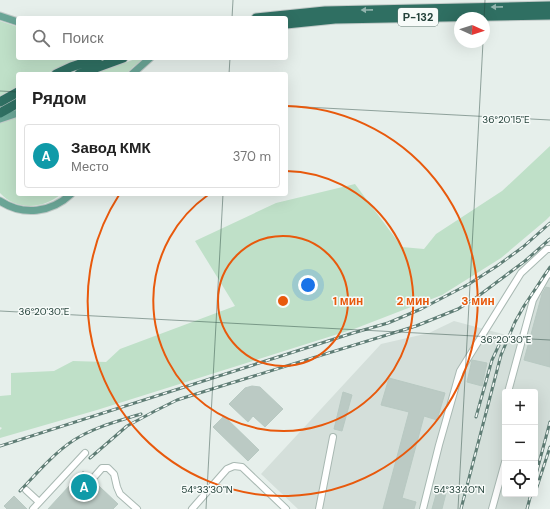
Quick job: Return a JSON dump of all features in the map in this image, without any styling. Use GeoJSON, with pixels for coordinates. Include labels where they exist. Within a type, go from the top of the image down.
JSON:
{"type":"FeatureCollection","features":[{"type":"Feature","properties":{"kind":"highway","name":"Р-132"},"geometry":{"type":"LineString","coordinates":[[275,16],[324,11],[550,6]]}},
{"type":"Feature","properties":{"kind":"highway","name":"Р-132"},"geometry":{"type":"LineString","coordinates":[[288,24],[335,20],[550,15]]}},
{"type":"Feature","properties":{"kind":"highway"},"geometry":{"type":"LineString","coordinates":[[60,72],[92,60]]}},
{"type":"Feature","properties":{"kind":"highway"},"geometry":{"type":"LineString","coordinates":[[84,72],[118,60]]}},
{"type":"Feature","properties":{"kind":"highway"},"geometry":{"type":"LineString","coordinates":[[0,102],[16,93]]}},
{"type":"Feature","properties":{"kind":"highway"},"geometry":{"type":"LineString","coordinates":[[0,113],[16,103]]}},
{"type":"Feature","properties":{"kind":"main road"},"geometry":{"type":"LineString","coordinates":[[0,16],[16,21]]}},
{"type":"Feature","properties":{"kind":"main road"},"geometry":{"type":"LineString","coordinates":[[134,72],[148,60]]}},
{"type":"Feature","properties":{"kind":"main road"},"geometry":{"type":"LineString","coordinates":[[0,119],[16,114]]}},
{"type":"Feature","properties":{"kind":"main road"},"geometry":{"type":"LineString","coordinates":[[0,201],[16,209],[37,211],[55,206],[69,196]]}},
{"type":"Feature","properties":{"kind":"street"},"geometry":{"type":"LineString","coordinates":[[423,509],[460,371],[521,272],[547,249],[550,250]]}},
{"type":"Feature","properties":{"kind":"street"},"geometry":{"type":"LineString","coordinates":[[509,389],[533,300],[550,272]]}},
{"type":"Feature","properties":{"kind":"street"},"geometry":{"type":"LineString","coordinates":[[319,509],[333,437]]}},
{"type":"Feature","properties":{"kind":"street"},"geometry":{"type":"LineString","coordinates":[[33,509],[85,453]]}},
{"type":"Feature","properties":{"kind":"street"},"geometry":{"type":"LineString","coordinates":[[192,509],[227,470],[234,466],[242,467],[286,509]]}},
{"type":"Feature","properties":{"kind":"street"},"geometry":{"type":"LineString","coordinates":[[95,476],[102,468],[108,468],[114,474],[120,494],[137,509]]}},
{"type":"Feature","properties":{"kind":"street"},"geometry":{"type":"LineString","coordinates":[[492,509],[502,473]]}},
{"type":"Feature","properties":{"kind":"street"},"geometry":{"type":"LineString","coordinates":[[26,490],[39,502]]}},
{"type":"Feature","properties":{"kind":"shaded area"},"geometry":{"type":"Polygon","coordinates":[[[550,275],[550,427],[538,473],[538,389],[502,389],[502,497],[531,497],[529,509],[298,509],[261,474],[381,344],[429,333],[454,321],[517,338],[545,280],[550,275]]]}},
{"type":"Feature","properties":{"kind":"green space"},"geometry":{"type":"Polygon","coordinates":[[[0,21],[16,26],[16,60],[76,60],[50,72],[16,72],[16,87],[0,96],[0,21]]]}},
{"type":"Feature","properties":{"kind":"green space"},"geometry":{"type":"Polygon","coordinates":[[[132,60],[142,60],[128,72],[100,72],[132,60]]]}},
{"type":"Feature","properties":{"kind":"green space"},"geometry":{"type":"Polygon","coordinates":[[[16,118],[16,196],[58,196],[47,203],[30,206],[14,203],[0,193],[0,123],[16,118]]]}},
{"type":"Feature","properties":{"kind":"green space"},"geometry":{"type":"Polygon","coordinates":[[[550,146],[550,216],[501,258],[442,295],[354,329],[97,410],[0,438],[0,430],[2,428],[0,427],[0,396],[11,395],[11,373],[54,371],[73,361],[106,362],[120,349],[235,306],[195,241],[276,203],[355,184],[402,247],[424,249],[436,234],[502,191],[550,146]]]}},
{"type":"Feature","properties":{"kind":"building"},"geometry":{"type":"Polygon","coordinates":[[[546,287],[550,288],[550,367],[524,360],[542,294],[546,287]]]}},
{"type":"Feature","properties":{"kind":"building"},"geometry":{"type":"Polygon","coordinates":[[[472,360],[487,363],[482,386],[467,382],[472,360]]]}},
{"type":"Feature","properties":{"kind":"building"},"geometry":{"type":"Polygon","coordinates":[[[389,378],[445,393],[437,420],[424,416],[402,498],[416,502],[414,509],[383,509],[409,412],[381,405],[389,378]]]}},
{"type":"Feature","properties":{"kind":"building"},"geometry":{"type":"Polygon","coordinates":[[[252,386],[260,387],[283,409],[265,427],[253,416],[248,422],[229,404],[245,388],[252,386]]]}},
{"type":"Feature","properties":{"kind":"building"},"geometry":{"type":"Polygon","coordinates":[[[343,392],[352,395],[342,431],[334,429],[343,392]]]}},
{"type":"Feature","properties":{"kind":"building"},"geometry":{"type":"Polygon","coordinates":[[[224,416],[259,450],[248,461],[213,427],[224,416]]]}},
{"type":"Feature","properties":{"kind":"building"},"geometry":{"type":"Polygon","coordinates":[[[83,471],[118,504],[113,509],[48,509],[83,471]]]}},
{"type":"Feature","properties":{"kind":"building"},"geometry":{"type":"Polygon","coordinates":[[[437,491],[446,493],[442,509],[432,509],[437,491]]]}},
{"type":"Feature","properties":{"kind":"building"},"geometry":{"type":"Polygon","coordinates":[[[14,496],[27,509],[7,509],[4,506],[14,496]]]}},
{"type":"Feature","properties":{"kind":"railway"},"geometry":{"type":"LineString","coordinates":[[0,446],[388,323],[421,309],[469,284],[523,247],[550,223]]}},
{"type":"Feature","properties":{"kind":"railway"},"geometry":{"type":"LineString","coordinates":[[90,458],[127,426],[177,400],[416,326],[458,309],[477,297],[525,261],[550,239]]}},
{"type":"Feature","properties":{"kind":"railway"},"geometry":{"type":"LineString","coordinates":[[461,509],[501,355],[515,322],[550,267]]}},
{"type":"Feature","properties":{"kind":"railway"},"geometry":{"type":"LineString","coordinates":[[476,417],[492,360],[499,345]]}},
{"type":"Feature","properties":{"kind":"railway"},"geometry":{"type":"LineString","coordinates":[[20,491],[39,470],[74,440],[98,428],[141,414]]}},
{"type":"Feature","properties":{"kind":"railway"},"geometry":{"type":"LineString","coordinates":[[538,467],[550,422]]}},
{"type":"Feature","properties":{"kind":"railway"},"geometry":{"type":"LineString","coordinates":[[538,484],[550,447]]}},
{"type":"Feature","properties":{"kind":"railway"},"geometry":{"type":"LineString","coordinates":[[527,509],[530,497]]}},
{"type":"Feature","properties":{"kind":"place","name":"Завод КМК"},"geometry":{"type":"Point","coordinates":[84,487]}}]}
